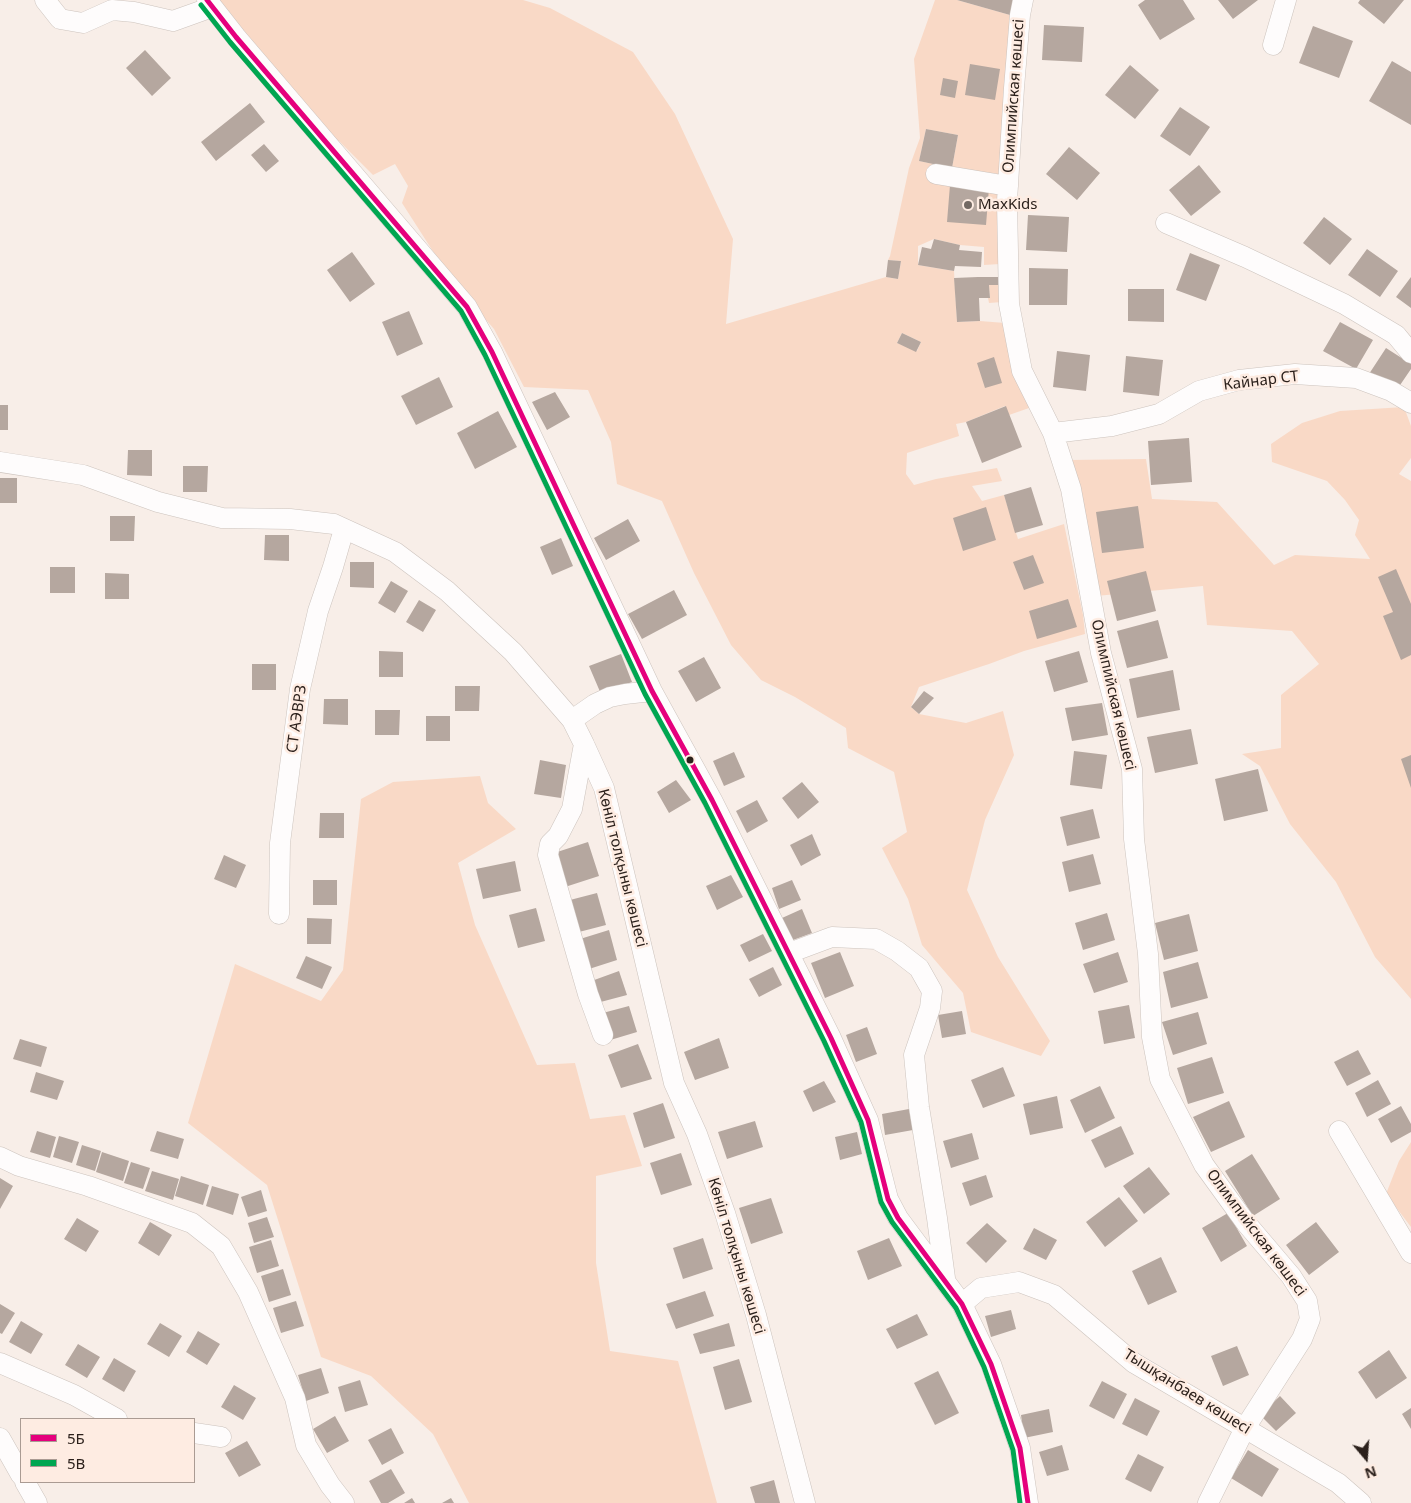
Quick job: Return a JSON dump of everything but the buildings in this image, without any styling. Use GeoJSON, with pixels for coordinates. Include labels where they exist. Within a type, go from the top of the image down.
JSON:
{"type":"FeatureCollection","features":[{"type":"Feature","properties":{"kind":"street"},"geometry":{"type":"LineString","coordinates":[[46,0],[60,19],[83,23],[112,10],[134,12],[173,21],[210,3],[236,37],[467,307],[492,352],[652,691],[712,800],[831,1038],[868,1120],[888,1199],[898,1218],[962,1304],[991,1364],[1020,1448],[1028,1503]]}},
{"type":"Feature","properties":{"kind":"street","name":"Олимпийская көшесі"},"geometry":{"type":"LineString","coordinates":[[1022,0],[1007,202],[1009,304],[1022,371],[1053,433],[1071,489],[1101,653],[1132,769],[1134,839],[1148,954],[1152,1038],[1160,1079],[1204,1165],[1246,1223],[1291,1276],[1307,1301],[1310,1319],[1302,1339],[1245,1428],[1208,1503]]}},
{"type":"Feature","properties":{"kind":"street"},"geometry":{"type":"LineString","coordinates":[[1273,44],[1286,0]]}},
{"type":"Feature","properties":{"kind":"street"},"geometry":{"type":"LineString","coordinates":[[936,174],[1008,186]]}},
{"type":"Feature","properties":{"kind":"street"},"geometry":{"type":"LineString","coordinates":[[1166,223],[1245,257],[1344,304],[1396,335],[1411,353]]}},
{"type":"Feature","properties":{"kind":"street","name":"Кайнар СТ"},"geometry":{"type":"LineString","coordinates":[[1053,433],[1112,426],[1159,414],[1199,391],[1239,380],[1295,374],[1356,378],[1391,391],[1411,403]]}},
{"type":"Feature","properties":{"kind":"street","name":"Көніл толқыны көшесі"},"geometry":{"type":"LineString","coordinates":[[0,462],[83,475],[158,502],[222,518],[290,519],[334,524],[395,552],[447,591],[513,652],[572,720],[604,788],[674,1083],[697,1134],[725,1213],[756,1315],[805,1503]]}},
{"type":"Feature","properties":{"kind":"street","name":"СТ АЭВРЗ"},"geometry":{"type":"LineString","coordinates":[[279,914],[280,843],[300,689],[318,611],[344,529]]}},
{"type":"Feature","properties":{"kind":"street"},"geometry":{"type":"LineString","coordinates":[[572,720],[610,697],[652,691]]}},
{"type":"Feature","properties":{"kind":"street"},"geometry":{"type":"LineString","coordinates":[[584,744],[572,809],[558,836],[550,844],[548,855],[588,994],[603,1035]]}},
{"type":"Feature","properties":{"kind":"street"},"geometry":{"type":"LineString","coordinates":[[789,953],[832,937],[876,939],[898,951],[919,968],[932,991],[930,1008],[914,1055],[919,1107],[945,1280]]}},
{"type":"Feature","properties":{"kind":"street"},"geometry":{"type":"LineString","coordinates":[[1338,1131],[1411,1252]]}},
{"type":"Feature","properties":{"kind":"street"},"geometry":{"type":"LineString","coordinates":[[0,1157],[19,1166],[88,1186],[192,1223],[221,1246],[248,1292],[295,1398],[306,1446],[330,1485],[344,1503]]}},
{"type":"Feature","properties":{"kind":"street","name":"Тышқанбаев көшесі"},"geometry":{"type":"LineString","coordinates":[[962,1304],[980,1288],[1019,1282],[1054,1295],[1134,1363],[1338,1483],[1361,1503]]}},
{"type":"Feature","properties":{"kind":"street"},"geometry":{"type":"LineString","coordinates":[[0,1363],[74,1395],[115,1418]]}},
{"type":"Feature","properties":{"kind":"street"},"geometry":{"type":"LineString","coordinates":[[195,1433],[221,1437]]}},
{"type":"Feature","properties":{"kind":"street"},"geometry":{"type":"LineString","coordinates":[[0,1438],[20,1473]]}},
{"type":"Feature","properties":{"kind":"street"},"geometry":{"type":"LineString","coordinates":[[26,1483],[37,1503]]}},
{"type":"Feature","properties":{"kind":"shaded area"},"geometry":{"type":"Polygon","coordinates":[[[206,0],[523,0],[550,8],[633,52],[675,114],[733,239],[726,324],[886,277],[898,279],[901,261],[888,260],[909,168],[920,138],[914,59],[935,0],[957,0],[1010,15],[1005,175],[952,168],[958,135],[926,129],[919,161],[934,164],[933,178],[1001,191],[1000,264],[984,265],[984,247],[960,245],[934,239],[918,246],[918,265],[954,271],[957,322],[1005,323],[1011,351],[1029,408],[1009,415],[1005,406],[966,422],[956,424],[959,436],[907,453],[906,474],[914,485],[997,468],[1002,481],[972,486],[982,501],[1004,495],[1018,539],[1064,524],[1083,615],[1085,634],[1024,651],[919,687],[911,707],[919,714],[966,723],[1003,711],[1014,755],[985,820],[967,890],[998,957],[1050,1041],[1041,1056],[971,1032],[963,993],[922,945],[908,899],[882,848],[907,832],[894,772],[848,748],[846,728],[795,697],[761,680],[731,645],[694,573],[662,501],[617,484],[611,442],[588,390],[524,387],[494,329],[452,281],[402,203],[408,186],[395,164],[373,175],[339,141],[317,145],[206,0]],[[902,333],[897,343],[917,351],[921,342],[902,333]]]}},
{"type":"Feature","properties":{"kind":"shaded area"},"geometry":{"type":"Polygon","coordinates":[[[989,285],[1001,285],[1002,302],[989,303],[989,285]]]}},
{"type":"Feature","properties":{"kind":"shaded area"},"geometry":{"type":"Polygon","coordinates":[[[1404,407],[1411,426],[1411,458],[1399,474],[1411,481],[1411,999],[1375,957],[1336,882],[1290,824],[1260,766],[1242,754],[1281,748],[1281,695],[1319,664],[1292,631],[1207,625],[1203,586],[1096,596],[1070,460],[1146,459],[1152,499],[1217,502],[1274,565],[1295,555],[1370,559],[1355,535],[1359,520],[1345,500],[1327,481],[1272,462],[1271,444],[1302,423],[1340,411],[1404,407]]]}},
{"type":"Feature","properties":{"kind":"shaded area"},"geometry":{"type":"Polygon","coordinates":[[[480,776],[488,803],[516,829],[458,863],[475,925],[537,1065],[575,1063],[590,1119],[625,1115],[642,1166],[596,1176],[596,1263],[610,1351],[678,1361],[717,1503],[469,1503],[433,1434],[371,1376],[321,1357],[267,1185],[188,1123],[235,964],[321,1001],[343,970],[361,799],[393,782],[480,776]]]}},
{"type":"Feature","properties":{"kind":"shaded area"},"geometry":{"type":"Polygon","coordinates":[[[1411,1142],[1411,1227],[1386,1194],[1399,1161],[1411,1142]]]}},
{"type":"Feature","properties":{"kind":"transit line","name":"5Б"},"geometry":{"type":"LineString","coordinates":[[207,0],[236,37],[467,307],[492,352],[652,691],[712,800],[831,1038],[868,1120],[888,1199],[898,1218],[962,1304],[991,1364],[1020,1448],[1028,1503]]}},
{"type":"Feature","properties":{"kind":"transit line","name":"5В"},"geometry":{"type":"LineString","coordinates":[[201,5],[230,42],[461,311],[485,355],[645,694],[705,803],[824,1041],[861,1122],[881,1202],[892,1222],[956,1308],[984,1367],[1013,1450],[1020,1503]]}},
{"type":"Feature","properties":{"kind":"place","name":"MaxKids"},"geometry":{"type":"Point","coordinates":[968,205]}}]}
